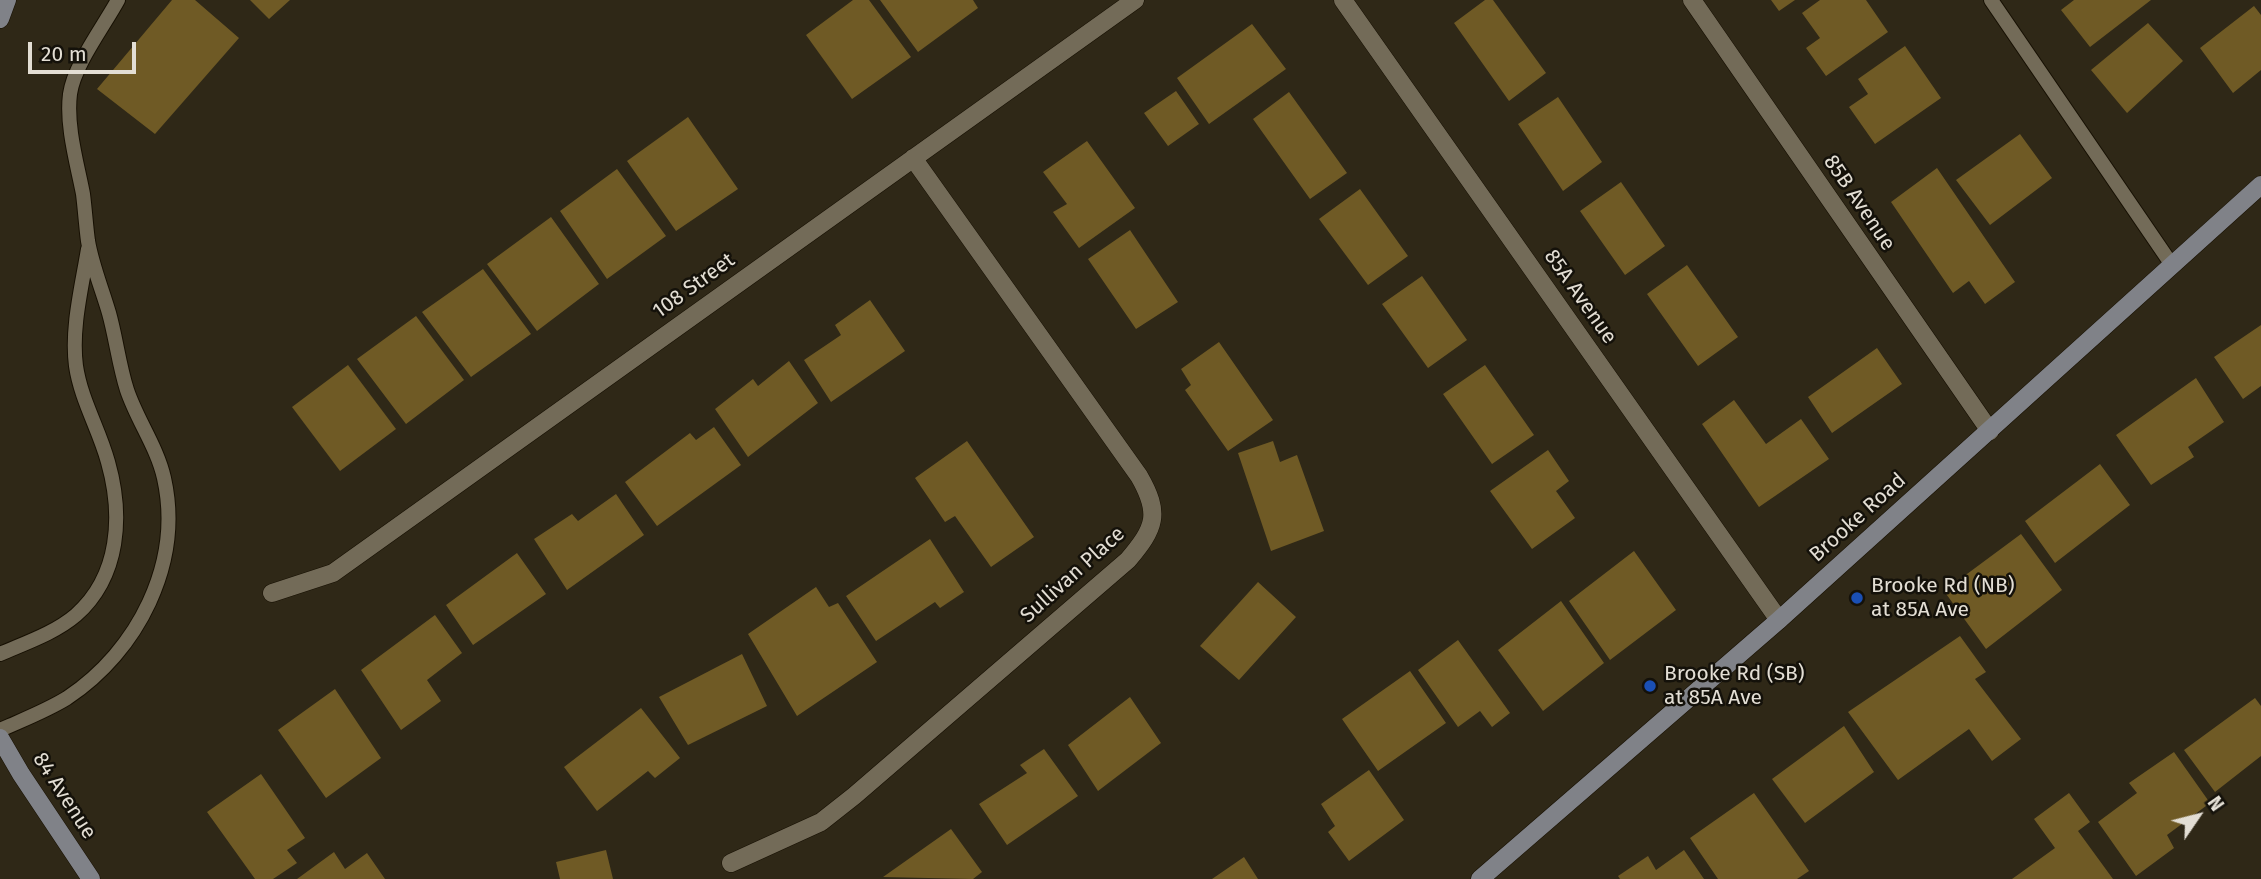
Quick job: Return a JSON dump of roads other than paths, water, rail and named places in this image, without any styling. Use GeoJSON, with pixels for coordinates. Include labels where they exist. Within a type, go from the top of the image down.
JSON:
{"type":"FeatureCollection","features":[{"type":"Feature","properties":{"kind":"street"},"geometry":{"type":"LineString","coordinates":[[0,19],[7,0]]}},
{"type":"Feature","properties":{"kind":"street","name":"108 Street"},"geometry":{"type":"LineString","coordinates":[[272,593],[333,573],[1135,0]]}},
{"type":"Feature","properties":{"kind":"street","name":"85A Avenue"},"geometry":{"type":"LineString","coordinates":[[1343,0],[1779,620]]}},
{"type":"Feature","properties":{"kind":"street","name":"85B Avenue"},"geometry":{"type":"LineString","coordinates":[[1692,0],[1990,431]]}},
{"type":"Feature","properties":{"kind":"street","name":"Sullivan Place"},"geometry":{"type":"LineString","coordinates":[[731,863],[821,822],[854,796],[1128,561],[1151,527],[1151,496],[1139,476],[913,158]]}},
{"type":"Feature","properties":{"kind":"street","name":"Brooke Road"},"geometry":{"type":"LineString","coordinates":[[1480,879],[1779,620],[2261,185]]}},
{"type":"Feature","properties":{"kind":"street","name":"84 Avenue"},"geometry":{"type":"LineString","coordinates":[[0,738],[91,879]]}},
{"type":"Feature","properties":{"kind":"lane"},"geometry":{"type":"LineString","coordinates":[[0,730],[66,698],[117,654],[157,589],[164,558],[168,518],[164,478],[130,398],[110,316],[88,244],[71,119],[70,93],[79,65],[118,0]]}},
{"type":"Feature","properties":{"kind":"lane"},"geometry":{"type":"LineString","coordinates":[[1991,0],[2172,265]]}},
{"type":"Feature","properties":{"kind":"lane"},"geometry":{"type":"LineString","coordinates":[[0,654],[75,616],[91,599],[106,574],[117,540],[117,499],[108,460],[81,390],[76,364],[75,334],[88,244]]}},
{"type":"Feature","properties":{"kind":"place","name":"Brooke Rd (NB) at 85A Ave"},"geometry":{"type":"Point","coordinates":[1857,598]}},
{"type":"Feature","properties":{"kind":"place","name":"Brooke Rd (SB) at 85A Ave"},"geometry":{"type":"Point","coordinates":[1650,686]}}]}
